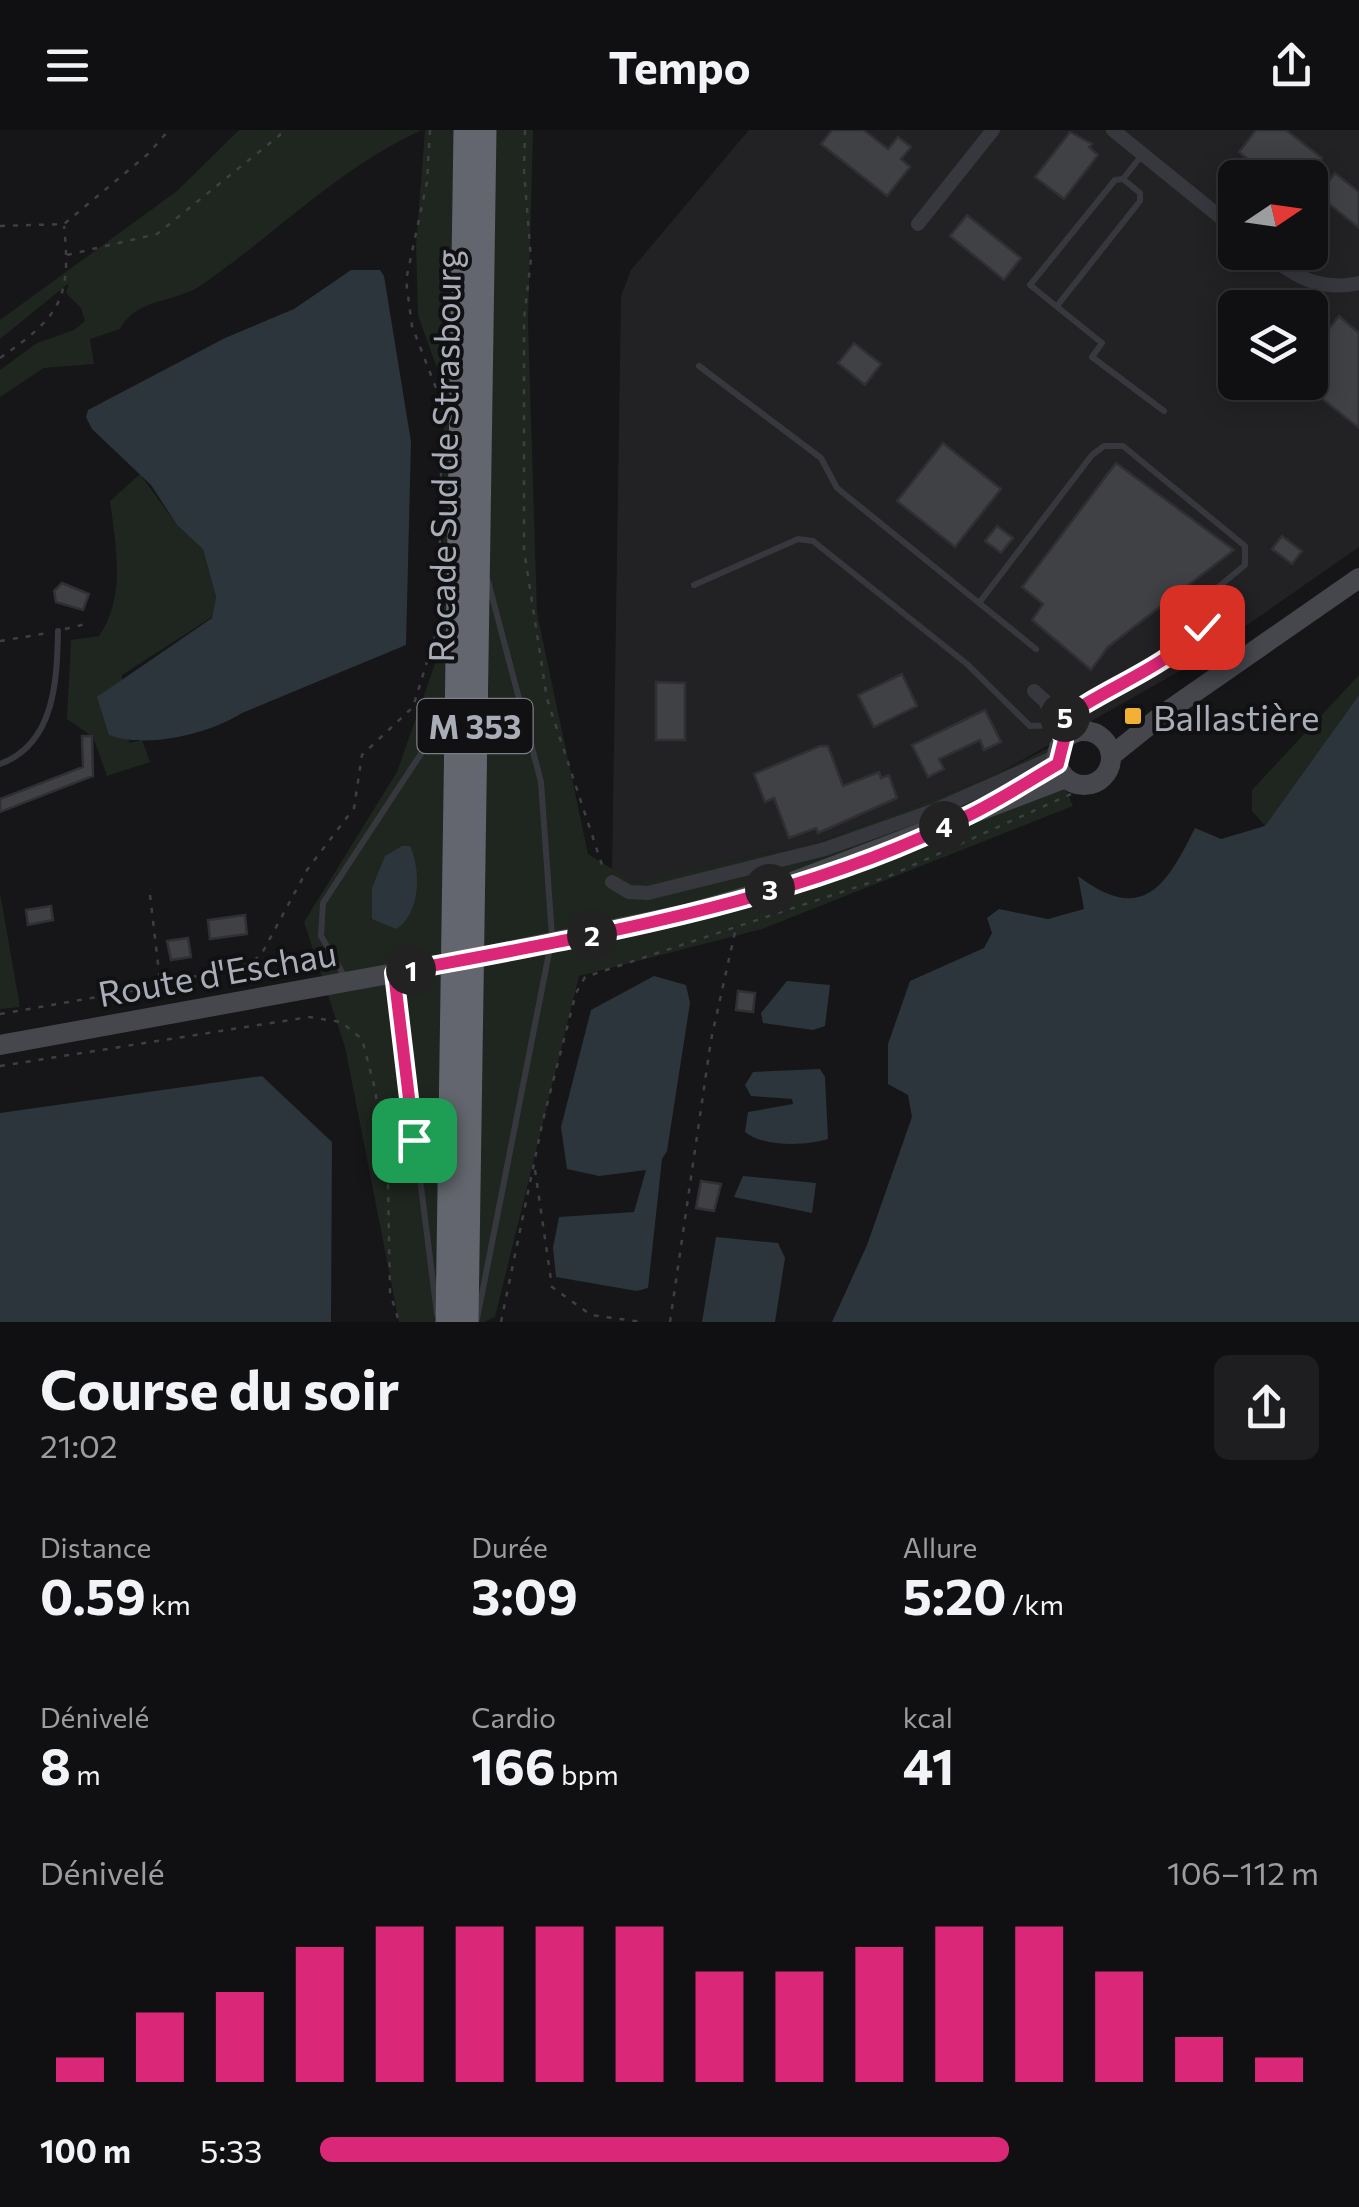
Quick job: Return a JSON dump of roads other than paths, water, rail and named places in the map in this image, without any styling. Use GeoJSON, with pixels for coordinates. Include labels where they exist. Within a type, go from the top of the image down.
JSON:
{"type":"FeatureCollection","features":[{"type":"Feature","properties":{"kind":"highway","name":"Rocade Sud de Strasbourg"},"geometry":{"type":"LineString","coordinates":[[448,1322],[466,130]]}},
{"type":"Feature","properties":{"kind":"highway","name":"Rocade Sud de Strasbourg"},"geometry":{"type":"LineString","coordinates":[[466,1322],[484,130]]}},
{"type":"Feature","properties":{"kind":"main road"},"geometry":{"type":"LineString","coordinates":[[1063,758],[1079,732],[1107,748],[1162,715],[1294,628],[1359,578]]}},
{"type":"Feature","properties":{"kind":"main road","name":"Route d'Eschau"},"geometry":{"type":"LineString","coordinates":[[0,1045],[490,956],[686,914],[776,888],[964,818],[1063,758],[1100,780],[1107,748]]}},
{"type":"Feature","properties":{"kind":"street"},"geometry":{"type":"LineString","coordinates":[[918,224],[993,130]]}},
{"type":"Feature","properties":{"kind":"street"},"geometry":{"type":"LineString","coordinates":[[1113,130],[1218,215]]}},
{"type":"Feature","properties":{"kind":"street"},"geometry":{"type":"LineString","coordinates":[[1292,270],[1313,284],[1333,287],[1359,283]]}},
{"type":"Feature","properties":{"kind":"street"},"geometry":{"type":"LineString","coordinates":[[612,882],[629,892],[648,892],[795,858],[935,810],[1063,758],[1034,691]]}},
{"type":"Feature","properties":{"kind":"lane"},"geometry":{"type":"LineString","coordinates":[[1124,180],[1142,154]]}},
{"type":"Feature","properties":{"kind":"lane"},"geometry":{"type":"LineString","coordinates":[[1057,306],[1140,201],[1140,193],[1124,180],[1115,180],[1030,285],[1102,343],[1092,357],[1164,411]]}},
{"type":"Feature","properties":{"kind":"lane"},"geometry":{"type":"LineString","coordinates":[[698,366],[821,458],[837,488],[1036,649]]}},
{"type":"Feature","properties":{"kind":"lane"},"geometry":{"type":"LineString","coordinates":[[694,585],[798,539],[812,541],[967,664],[1063,758],[1087,699],[1186,646],[1202,627],[1211,593],[1245,564],[1245,546],[1122,446],[1104,446],[1092,454],[979,603]]}},
{"type":"Feature","properties":{"kind":"lane"},"geometry":{"type":"LineString","coordinates":[[477,1322],[551,944],[542,782],[478,541]]}},
{"type":"Feature","properties":{"kind":"lane"},"geometry":{"type":"LineString","coordinates":[[0,764],[19,755],[42,727],[56,683],[58,631]]}},
{"type":"Feature","properties":{"kind":"lane"},"geometry":{"type":"LineString","coordinates":[[347,981],[320,936],[323,902],[426,746],[451,693],[458,656]]}},
{"type":"Feature","properties":{"kind":"lane"},"geometry":{"type":"LineString","coordinates":[[394,973],[439,1322]]}},
{"type":"Feature","properties":{"kind":"place","name":"Ballastière"},"geometry":{"type":"Point","coordinates":[1133,716]}}]}
